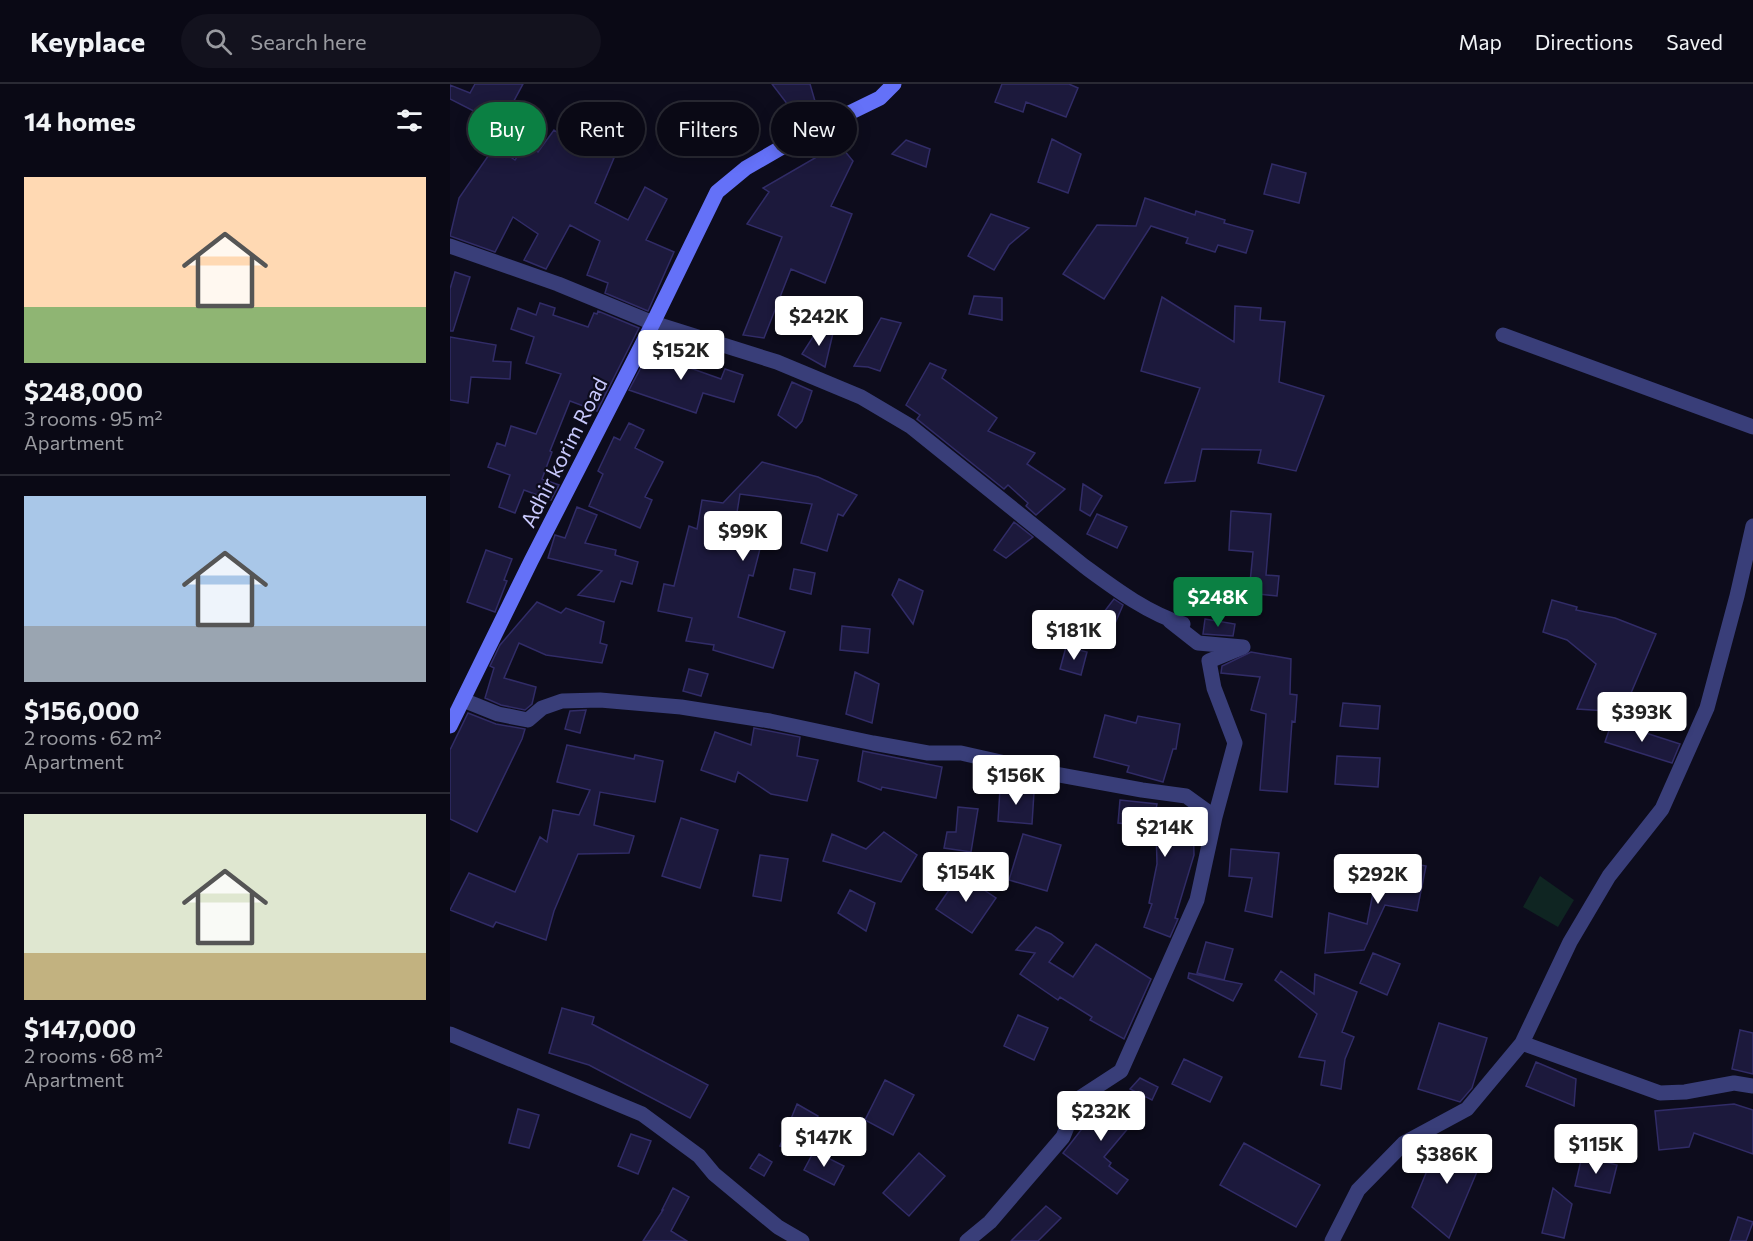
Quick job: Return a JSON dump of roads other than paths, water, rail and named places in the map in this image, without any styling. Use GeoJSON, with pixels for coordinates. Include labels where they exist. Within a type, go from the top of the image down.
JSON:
{"type":"FeatureCollection","features":[{"type":"Feature","properties":{"kind":"main road","name":"Adhir korim Road"},"geometry":{"type":"LineString","coordinates":[[450,726],[457,704],[653,323],[717,192],[746,168],[798,138],[880,98],[894,84]]}},
{"type":"Feature","properties":{"kind":"street"},"geometry":{"type":"LineString","coordinates":[[450,246],[558,284],[653,323],[777,362],[861,397],[910,426],[1084,566],[1167,619],[1198,643],[1243,646],[1209,661],[1214,688],[1235,743],[1215,817],[1197,900],[1121,1071],[1078,1099],[1063,1137],[990,1222],[967,1241]]}},
{"type":"Feature","properties":{"kind":"street"},"geometry":{"type":"LineString","coordinates":[[1503,335],[1753,427]]}},
{"type":"Feature","properties":{"kind":"street"},"geometry":{"type":"LineString","coordinates":[[1332,1241],[1358,1190],[1404,1143],[1467,1109],[1522,1043],[1570,942],[1609,876],[1662,809],[1707,708],[1753,526]]}},
{"type":"Feature","properties":{"kind":"street"},"geometry":{"type":"LineString","coordinates":[[1167,619],[1183,624]]}},
{"type":"Feature","properties":{"kind":"street"},"geometry":{"type":"LineString","coordinates":[[457,704],[528,720],[542,708],[562,701],[600,700],[681,707],[770,721],[928,753],[961,753],[1049,773],[1186,796],[1215,817]]}},
{"type":"Feature","properties":{"kind":"street"},"geometry":{"type":"LineString","coordinates":[[450,1034],[642,1114],[699,1156],[714,1174],[778,1227],[802,1241]]}},
{"type":"Feature","properties":{"kind":"street"},"geometry":{"type":"LineString","coordinates":[[1522,1043],[1660,1093],[1685,1092],[1734,1083],[1753,1086]]}}]}
